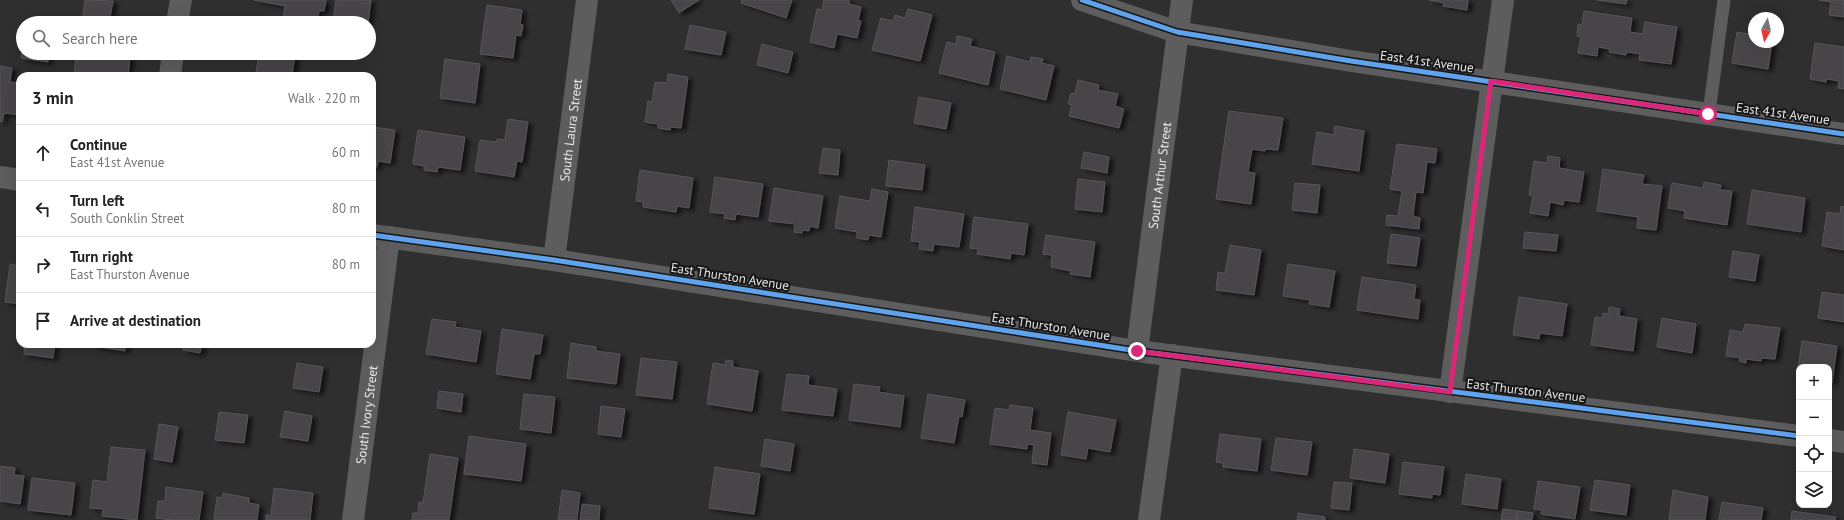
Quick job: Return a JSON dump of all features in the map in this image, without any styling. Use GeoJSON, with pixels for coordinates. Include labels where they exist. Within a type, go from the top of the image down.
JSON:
{"type":"FeatureCollection","features":[{"type":"Feature","properties":{"kind":"street"},"geometry":{"type":"LineString","coordinates":[[178,16],[180,0]]}},
{"type":"Feature","properties":{"kind":"street","name":"South Laura Street"},"geometry":{"type":"LineString","coordinates":[[554,260],[587,0]]}},
{"type":"Feature","properties":{"kind":"street","name":"East 41st Avenue"},"geometry":{"type":"LineString","coordinates":[[1082,0],[1177,32],[1351,61],[1844,134]]}},
{"type":"Feature","properties":{"kind":"street","name":"South Arthur Street"},"geometry":{"type":"LineString","coordinates":[[1137,351],[1182,0]]}},
{"type":"Feature","properties":{"kind":"street"},"geometry":{"type":"LineString","coordinates":[[1450,392],[1503,0]]}},
{"type":"Feature","properties":{"kind":"street"},"geometry":{"type":"LineString","coordinates":[[171,72],[172,60]]}},
{"type":"Feature","properties":{"kind":"street"},"geometry":{"type":"LineString","coordinates":[[0,177],[16,179]]}},
{"type":"Feature","properties":{"kind":"street","name":"East Thurston Avenue"},"geometry":{"type":"LineString","coordinates":[[380,236],[554,260],[1172,356],[1796,436]]}},
{"type":"Feature","properties":{"kind":"street","name":"South Ivory Street"},"geometry":{"type":"LineString","coordinates":[[376,278],[380,236]]}},
{"type":"Feature","properties":{"kind":"street","name":"South Ivory Street"},"geometry":{"type":"LineString","coordinates":[[353,520],[369,348]]}},
{"type":"Feature","properties":{"kind":"street"},"geometry":{"type":"LineString","coordinates":[[1149,520],[1172,356]]}},
{"type":"Feature","properties":{"kind":"street"},"geometry":{"type":"LineString","coordinates":[[1832,440],[1844,442]]}},
{"type":"Feature","properties":{"kind":"lane"},"geometry":{"type":"LineString","coordinates":[[1708,114],[1724,0]]}},
{"type":"Feature","properties":{"kind":"building"},"geometry":{"type":"Polygon","coordinates":[[[85,0],[113,1],[110,16],[83,16],[85,0]]]}},
{"type":"Feature","properties":{"kind":"building"},"geometry":{"type":"Polygon","coordinates":[[[254,0],[326,0],[324,11],[319,11],[318,16],[283,16],[285,6],[254,0]]]}},
{"type":"Feature","properties":{"kind":"building"},"geometry":{"type":"Polygon","coordinates":[[[336,0],[371,0],[369,16],[334,16],[336,0]]]}},
{"type":"Feature","properties":{"kind":"building"},"geometry":{"type":"Polygon","coordinates":[[[671,0],[699,0],[679,13],[671,0]]]}},
{"type":"Feature","properties":{"kind":"building"},"geometry":{"type":"Polygon","coordinates":[[[742,0],[792,0],[786,18],[741,3],[742,0]]]}},
{"type":"Feature","properties":{"kind":"building"},"geometry":{"type":"Polygon","coordinates":[[[824,0],[849,0],[849,4],[861,7],[858,21],[861,21],[857,38],[837,34],[834,48],[810,42],[817,9],[822,10],[824,0]]]}},
{"type":"Feature","properties":{"kind":"building"},"geometry":{"type":"Polygon","coordinates":[[[1429,0],[1468,0],[1467,10],[1443,6],[1444,3],[1429,0]]]}},
{"type":"Feature","properties":{"kind":"building"},"geometry":{"type":"Polygon","coordinates":[[[1597,0],[1627,0],[1626,4],[1597,0]]]}},
{"type":"Feature","properties":{"kind":"building"},"geometry":{"type":"Polygon","coordinates":[[[1819,0],[1844,0],[1844,17],[1829,15],[1831,2],[1819,0]]]}},
{"type":"Feature","properties":{"kind":"building"},"geometry":{"type":"Polygon","coordinates":[[[487,5],[522,10],[520,24],[523,25],[521,36],[516,35],[513,58],[480,54],[487,5]]]}},
{"type":"Feature","properties":{"kind":"building"},"geometry":{"type":"Polygon","coordinates":[[[908,9],[932,15],[920,61],[872,50],[881,18],[893,21],[895,15],[905,18],[908,9]]]}},
{"type":"Feature","properties":{"kind":"building"},"geometry":{"type":"Polygon","coordinates":[[[1584,11],[1632,18],[1630,32],[1643,34],[1645,22],[1677,27],[1671,64],[1639,60],[1640,54],[1627,52],[1626,55],[1609,52],[1610,49],[1598,47],[1597,56],[1578,53],[1581,37],[1577,36],[1578,24],[1582,25],[1584,11]]]}},
{"type":"Feature","properties":{"kind":"building"},"geometry":{"type":"Polygon","coordinates":[[[690,25],[726,32],[721,55],[685,49],[690,25]]]}},
{"type":"Feature","properties":{"kind":"building"},"geometry":{"type":"Polygon","coordinates":[[[1737,32],[1748,34],[1748,48],[1771,48],[1768,69],[1732,63],[1737,32]]]}},
{"type":"Feature","properties":{"kind":"building"},"geometry":{"type":"Polygon","coordinates":[[[957,36],[972,39],[970,46],[995,52],[988,85],[939,73],[947,42],[956,44],[957,36]]]}},
{"type":"Feature","properties":{"kind":"building"},"geometry":{"type":"Polygon","coordinates":[[[1815,43],[1844,47],[1844,89],[1838,88],[1839,81],[1827,79],[1826,82],[1810,79],[1815,43]]]}},
{"type":"Feature","properties":{"kind":"building"},"geometry":{"type":"Polygon","coordinates":[[[762,44],[793,52],[788,73],[757,65],[762,44]]]}},
{"type":"Feature","properties":{"kind":"building"},"geometry":{"type":"Polygon","coordinates":[[[1007,56],[1030,62],[1031,57],[1043,59],[1042,63],[1054,66],[1046,100],[1000,89],[1007,56]]]}},
{"type":"Feature","properties":{"kind":"building"},"geometry":{"type":"Polygon","coordinates":[[[445,59],[480,64],[475,103],[440,98],[445,59]]]}},
{"type":"Feature","properties":{"kind":"building"},"geometry":{"type":"Polygon","coordinates":[[[34,60],[48,60],[48,62],[34,60]]]}},
{"type":"Feature","properties":{"kind":"building"},"geometry":{"type":"Polygon","coordinates":[[[76,60],[130,60],[128,72],[74,72],[76,60]]]}},
{"type":"Feature","properties":{"kind":"building"},"geometry":{"type":"Polygon","coordinates":[[[258,60],[294,60],[292,72],[256,72],[258,60]]]}},
{"type":"Feature","properties":{"kind":"building"},"geometry":{"type":"Polygon","coordinates":[[[0,66],[12,68],[10,82],[16,83],[16,114],[4,113],[2,122],[0,121],[0,66]]]}},
{"type":"Feature","properties":{"kind":"building"},"geometry":{"type":"Polygon","coordinates":[[[668,74],[688,77],[681,128],[671,127],[670,130],[658,128],[658,124],[645,122],[648,101],[652,102],[655,82],[667,83],[668,74]]]}},
{"type":"Feature","properties":{"kind":"building"},"geometry":{"type":"Polygon","coordinates":[[[1078,80],[1099,85],[1098,90],[1118,94],[1115,106],[1124,109],[1119,128],[1069,116],[1072,105],[1068,104],[1071,93],[1075,94],[1078,80]]]}},
{"type":"Feature","properties":{"kind":"building"},"geometry":{"type":"Polygon","coordinates":[[[919,97],[951,103],[946,129],[914,123],[919,97]]]}},
{"type":"Feature","properties":{"kind":"building"},"geometry":{"type":"Polygon","coordinates":[[[1229,111],[1283,118],[1278,150],[1265,149],[1265,151],[1252,149],[1248,172],[1255,173],[1251,204],[1216,199],[1229,111]]]}},
{"type":"Feature","properties":{"kind":"building"},"geometry":{"type":"Polygon","coordinates":[[[508,119],[528,122],[522,162],[517,161],[514,177],[475,171],[480,140],[497,142],[497,139],[505,140],[508,119]]]}},
{"type":"Feature","properties":{"kind":"building"},"geometry":{"type":"Polygon","coordinates":[[[1335,126],[1364,131],[1359,171],[1312,164],[1317,132],[1334,135],[1335,126]]]}},
{"type":"Feature","properties":{"kind":"building"},"geometry":{"type":"Polygon","coordinates":[[[376,128],[395,130],[390,163],[378,161],[377,167],[376,128]]]}},
{"type":"Feature","properties":{"kind":"building"},"geometry":{"type":"Polygon","coordinates":[[[418,130],[465,137],[460,170],[438,167],[437,172],[424,170],[424,166],[413,164],[418,130]]]}},
{"type":"Feature","properties":{"kind":"building"},"geometry":{"type":"Polygon","coordinates":[[[1397,144],[1437,149],[1435,163],[1427,162],[1423,193],[1416,192],[1413,216],[1420,218],[1419,229],[1386,225],[1387,215],[1398,216],[1402,191],[1390,189],[1397,144]]]}},
{"type":"Feature","properties":{"kind":"building"},"geometry":{"type":"Polygon","coordinates":[[[823,148],[840,150],[838,175],[819,173],[823,148]]]}},
{"type":"Feature","properties":{"kind":"building"},"geometry":{"type":"Polygon","coordinates":[[[1084,152],[1109,157],[1107,173],[1081,168],[1084,152]]]}},
{"type":"Feature","properties":{"kind":"building"},"geometry":{"type":"Polygon","coordinates":[[[1548,156],[1560,158],[1559,168],[1584,172],[1579,202],[1564,200],[1563,205],[1550,202],[1548,216],[1530,213],[1533,196],[1529,195],[1534,161],[1547,163],[1548,156]]]}},
{"type":"Feature","properties":{"kind":"building"},"geometry":{"type":"Polygon","coordinates":[[[889,160],[925,165],[922,190],[886,186],[889,160]]]}},
{"type":"Feature","properties":{"kind":"building"},"geometry":{"type":"Polygon","coordinates":[[[1603,169],[1644,175],[1642,184],[1662,186],[1656,230],[1637,228],[1638,217],[1597,211],[1603,169]]]}},
{"type":"Feature","properties":{"kind":"building"},"geometry":{"type":"Polygon","coordinates":[[[640,170],[693,178],[689,208],[677,206],[676,212],[643,207],[643,202],[636,201],[640,170]]]}},
{"type":"Feature","properties":{"kind":"building"},"geometry":{"type":"Polygon","coordinates":[[[715,177],[763,184],[758,217],[736,214],[735,220],[724,218],[725,214],[710,212],[715,177]]]}},
{"type":"Feature","properties":{"kind":"building"},"geometry":{"type":"Polygon","coordinates":[[[1078,179],[1105,182],[1102,212],[1075,209],[1078,179]]]}},
{"type":"Feature","properties":{"kind":"building"},"geometry":{"type":"Polygon","coordinates":[[[1704,182],[1721,185],[1720,190],[1732,191],[1727,225],[1684,218],[1685,211],[1668,208],[1672,183],[1703,188],[1704,182]]]}},
{"type":"Feature","properties":{"kind":"building"},"geometry":{"type":"Polygon","coordinates":[[[1295,183],[1320,185],[1317,213],[1292,210],[1295,183]]]}},
{"type":"Feature","properties":{"kind":"building"},"geometry":{"type":"Polygon","coordinates":[[[774,188],[823,196],[818,228],[810,226],[809,231],[803,230],[802,233],[794,232],[795,224],[769,221],[774,188]]]}},
{"type":"Feature","properties":{"kind":"building"},"geometry":{"type":"Polygon","coordinates":[[[872,189],[888,192],[881,237],[869,235],[868,240],[857,238],[857,232],[835,228],[840,196],[870,201],[872,189]]]}},
{"type":"Feature","properties":{"kind":"building"},"geometry":{"type":"Polygon","coordinates":[[[1752,190],[1805,198],[1801,232],[1747,224],[1752,190]]]}},
{"type":"Feature","properties":{"kind":"building"},"geometry":{"type":"Polygon","coordinates":[[[1841,206],[1844,207],[1844,250],[1822,246],[1827,212],[1840,214],[1841,206]]]}},
{"type":"Feature","properties":{"kind":"building"},"geometry":{"type":"Polygon","coordinates":[[[915,207],[964,214],[959,247],[934,244],[933,251],[919,249],[920,242],[911,241],[915,207]]]}},
{"type":"Feature","properties":{"kind":"building"},"geometry":{"type":"Polygon","coordinates":[[[974,217],[1028,224],[1024,255],[1011,253],[1010,259],[977,254],[978,249],[970,248],[974,217]]]}},
{"type":"Feature","properties":{"kind":"building"},"geometry":{"type":"Polygon","coordinates":[[[1525,232],[1558,235],[1556,251],[1523,248],[1525,232]]]}},
{"type":"Feature","properties":{"kind":"building"},"geometry":{"type":"Polygon","coordinates":[[[1391,234],[1420,238],[1416,266],[1387,263],[1391,234]]]}},
{"type":"Feature","properties":{"kind":"building"},"geometry":{"type":"Polygon","coordinates":[[[1046,235],[1095,242],[1090,277],[1070,274],[1071,271],[1051,267],[1052,255],[1043,254],[1046,235]]]}},
{"type":"Feature","properties":{"kind":"building"},"geometry":{"type":"Polygon","coordinates":[[[1230,245],[1261,250],[1254,295],[1216,290],[1218,272],[1225,273],[1230,245]]]}},
{"type":"Feature","properties":{"kind":"building"},"geometry":{"type":"Polygon","coordinates":[[[1733,251],[1759,255],[1755,281],[1729,277],[1733,251]]]}},
{"type":"Feature","properties":{"kind":"building"},"geometry":{"type":"Polygon","coordinates":[[[10,264],[16,265],[16,303],[5,302],[10,264]]]}},
{"type":"Feature","properties":{"kind":"building"},"geometry":{"type":"Polygon","coordinates":[[[1288,264],[1335,271],[1329,307],[1309,304],[1310,300],[1283,296],[1288,264]]]}},
{"type":"Feature","properties":{"kind":"building"},"geometry":{"type":"Polygon","coordinates":[[[1362,277],[1416,285],[1414,299],[1420,300],[1418,319],[1357,310],[1362,277]]]}},
{"type":"Feature","properties":{"kind":"building"},"geometry":{"type":"Polygon","coordinates":[[[1822,292],[1844,295],[1844,322],[1818,318],[1822,292]]]}},
{"type":"Feature","properties":{"kind":"building"},"geometry":{"type":"Polygon","coordinates":[[[1519,297],[1567,304],[1562,336],[1540,333],[1539,339],[1513,335],[1519,297]]]}},
{"type":"Feature","properties":{"kind":"building"},"geometry":{"type":"Polygon","coordinates":[[[1609,307],[1620,309],[1619,316],[1637,319],[1633,351],[1591,345],[1595,317],[1602,318],[1603,313],[1608,314],[1609,307]]]}},
{"type":"Feature","properties":{"kind":"building"},"geometry":{"type":"Polygon","coordinates":[[[1662,318],[1696,324],[1692,353],[1657,347],[1662,318]]]}},
{"type":"Feature","properties":{"kind":"building"},"geometry":{"type":"Polygon","coordinates":[[[432,319],[456,322],[455,327],[481,331],[476,362],[426,354],[432,319]]]}},
{"type":"Feature","properties":{"kind":"building"},"geometry":{"type":"Polygon","coordinates":[[[1745,324],[1780,328],[1775,359],[1761,358],[1761,361],[1746,359],[1746,363],[1739,361],[1740,358],[1726,356],[1730,330],[1743,332],[1745,324]]]}},
{"type":"Feature","properties":{"kind":"building"},"geometry":{"type":"Polygon","coordinates":[[[502,329],[543,335],[540,354],[534,354],[530,379],[496,374],[502,329]]]}},
{"type":"Feature","properties":{"kind":"building"},"geometry":{"type":"Polygon","coordinates":[[[1802,341],[1837,346],[1832,383],[1832,364],[1799,364],[1802,341]]]}},
{"type":"Feature","properties":{"kind":"building"},"geometry":{"type":"Polygon","coordinates":[[[571,343],[596,347],[596,351],[620,354],[616,384],[567,378],[571,343]]]}},
{"type":"Feature","properties":{"kind":"building"},"geometry":{"type":"Polygon","coordinates":[[[25,348],[54,348],[53,358],[24,354],[25,348]]]}},
{"type":"Feature","properties":{"kind":"building"},"geometry":{"type":"Polygon","coordinates":[[[106,348],[125,348],[125,351],[106,348]]]}},
{"type":"Feature","properties":{"kind":"building"},"geometry":{"type":"Polygon","coordinates":[[[183,348],[201,348],[200,353],[183,350],[183,348]]]}},
{"type":"Feature","properties":{"kind":"building"},"geometry":{"type":"Polygon","coordinates":[[[641,358],[677,362],[672,399],[636,395],[641,358]]]}},
{"type":"Feature","properties":{"kind":"building"},"geometry":{"type":"Polygon","coordinates":[[[726,360],[733,361],[733,367],[758,371],[752,411],[707,404],[713,363],[725,365],[726,360]]]}},
{"type":"Feature","properties":{"kind":"building"},"geometry":{"type":"Polygon","coordinates":[[[297,363],[323,367],[319,392],[293,388],[297,363]]]}},
{"type":"Feature","properties":{"kind":"building"},"geometry":{"type":"Polygon","coordinates":[[[787,374],[809,376],[808,385],[837,389],[833,416],[782,410],[787,374]]]}},
{"type":"Feature","properties":{"kind":"building"},"geometry":{"type":"Polygon","coordinates":[[[854,384],[880,387],[879,392],[904,396],[900,427],[849,420],[854,384]]]}},
{"type":"Feature","properties":{"kind":"building"},"geometry":{"type":"Polygon","coordinates":[[[439,391],[463,394],[461,412],[437,408],[439,391]]]}},
{"type":"Feature","properties":{"kind":"building"},"geometry":{"type":"Polygon","coordinates":[[[524,394],[555,397],[551,433],[520,429],[524,394]]]}},
{"type":"Feature","properties":{"kind":"building"},"geometry":{"type":"Polygon","coordinates":[[[928,394],[965,400],[962,417],[959,416],[954,443],[921,438],[928,394]]]}},
{"type":"Feature","properties":{"kind":"building"},"geometry":{"type":"Polygon","coordinates":[[[1010,405],[1033,408],[1030,430],[1051,433],[1047,465],[1032,463],[1034,445],[1027,444],[1027,449],[990,444],[995,408],[1009,410],[1010,405]]]}},
{"type":"Feature","properties":{"kind":"building"},"geometry":{"type":"Polygon","coordinates":[[[601,406],[625,409],[621,437],[598,434],[601,406]]]}},
{"type":"Feature","properties":{"kind":"building"},"geometry":{"type":"Polygon","coordinates":[[[285,411],[312,416],[308,441],[280,437],[285,411]]]}},
{"type":"Feature","properties":{"kind":"building"},"geometry":{"type":"Polygon","coordinates":[[[219,412],[248,415],[244,443],[215,440],[219,412]]]}},
{"type":"Feature","properties":{"kind":"building"},"geometry":{"type":"Polygon","coordinates":[[[1068,412],[1116,420],[1110,452],[1088,448],[1086,459],[1061,455],[1068,412]]]}},
{"type":"Feature","properties":{"kind":"building"},"geometry":{"type":"Polygon","coordinates":[[[159,424],[178,427],[172,462],[154,459],[159,424]]]}},
{"type":"Feature","properties":{"kind":"building"},"geometry":{"type":"Polygon","coordinates":[[[1220,434],[1261,439],[1257,471],[1223,467],[1223,463],[1216,462],[1220,434]]]}},
{"type":"Feature","properties":{"kind":"building"},"geometry":{"type":"Polygon","coordinates":[[[469,436],[526,444],[521,481],[464,474],[469,436]]]}},
{"type":"Feature","properties":{"kind":"building"},"geometry":{"type":"Polygon","coordinates":[[[1276,438],[1312,442],[1307,475],[1271,470],[1276,438]]]}},
{"type":"Feature","properties":{"kind":"building"},"geometry":{"type":"Polygon","coordinates":[[[765,439],[794,444],[790,471],[761,466],[765,439]]]}},
{"type":"Feature","properties":{"kind":"building"},"geometry":{"type":"Polygon","coordinates":[[[111,447],[145,450],[137,520],[102,516],[103,509],[90,508],[93,480],[107,482],[111,447]]]}},
{"type":"Feature","properties":{"kind":"building"},"geometry":{"type":"Polygon","coordinates":[[[1354,449],[1389,454],[1385,483],[1350,478],[1354,449]]]}},
{"type":"Feature","properties":{"kind":"building"},"geometry":{"type":"Polygon","coordinates":[[[430,454],[458,458],[449,520],[412,520],[413,513],[418,513],[419,502],[423,503],[430,454]]]}},
{"type":"Feature","properties":{"kind":"building"},"geometry":{"type":"Polygon","coordinates":[[[1403,462],[1444,467],[1440,495],[1432,494],[1432,498],[1399,494],[1403,462]]]}},
{"type":"Feature","properties":{"kind":"building"},"geometry":{"type":"Polygon","coordinates":[[[0,466],[15,468],[14,475],[24,476],[20,504],[0,501],[0,466]]]}},
{"type":"Feature","properties":{"kind":"building"},"geometry":{"type":"Polygon","coordinates":[[[715,467],[760,474],[754,514],[709,508],[715,467]]]}},
{"type":"Feature","properties":{"kind":"building"},"geometry":{"type":"Polygon","coordinates":[[[1466,474],[1501,479],[1497,509],[1462,504],[1466,474]]]}},
{"type":"Feature","properties":{"kind":"building"},"geometry":{"type":"Polygon","coordinates":[[[32,478],[75,483],[71,515],[28,510],[32,478]]]}},
{"type":"Feature","properties":{"kind":"building"},"geometry":{"type":"Polygon","coordinates":[[[1595,480],[1630,485],[1626,515],[1590,510],[1595,480]]]}},
{"type":"Feature","properties":{"kind":"building"},"geometry":{"type":"Polygon","coordinates":[[[1538,481],[1580,487],[1575,519],[1541,514],[1542,510],[1534,509],[1538,481]]]}},
{"type":"Feature","properties":{"kind":"building"},"geometry":{"type":"Polygon","coordinates":[[[1334,482],[1352,483],[1349,510],[1331,508],[1334,482]]]}},
{"type":"Feature","properties":{"kind":"building"},"geometry":{"type":"Polygon","coordinates":[[[166,487],[203,492],[199,520],[172,520],[156,518],[158,501],[165,501],[166,487]]]}},
{"type":"Feature","properties":{"kind":"building"},"geometry":{"type":"Polygon","coordinates":[[[274,488],[313,493],[310,520],[266,520],[266,515],[271,515],[274,488]]]}},
{"type":"Feature","properties":{"kind":"building"},"geometry":{"type":"Polygon","coordinates":[[[562,490],[580,493],[577,520],[558,520],[562,490]]]}},
{"type":"Feature","properties":{"kind":"building"},"geometry":{"type":"Polygon","coordinates":[[[1673,490],[1708,497],[1705,520],[1669,520],[1673,490]]]}},
{"type":"Feature","properties":{"kind":"building"},"geometry":{"type":"Polygon","coordinates":[[[223,493],[249,498],[249,503],[259,505],[257,520],[214,520],[217,497],[222,498],[223,493]]]}},
{"type":"Feature","properties":{"kind":"building"},"geometry":{"type":"Polygon","coordinates":[[[1722,502],[1763,508],[1761,520],[1719,520],[1722,502]]]}},
{"type":"Feature","properties":{"kind":"building"},"geometry":{"type":"Polygon","coordinates":[[[582,504],[600,506],[599,520],[580,520],[582,504]]]}},
{"type":"Feature","properties":{"kind":"building"},"geometry":{"type":"Polygon","coordinates":[[[1503,509],[1518,511],[1516,520],[1501,520],[1503,509]]]}},
{"type":"Feature","properties":{"kind":"building"},"geometry":{"type":"Polygon","coordinates":[[[1518,511],[1533,513],[1532,520],[1516,520],[1518,511]]]}},
{"type":"Feature","properties":{"kind":"building"},"geometry":{"type":"Polygon","coordinates":[[[1792,511],[1836,517],[1835,520],[1791,520],[1792,511]]]}},
{"type":"Feature","properties":{"kind":"building"},"geometry":{"type":"Polygon","coordinates":[[[1298,513],[1325,517],[1325,520],[1297,520],[1298,513]]]}},
{"type":"Feature","properties":{"kind":"cycle path"},"geometry":{"type":"LineString","coordinates":[[1082,0],[1177,32],[1351,61],[1844,134]]}},
{"type":"Feature","properties":{"kind":"cycle path"},"geometry":{"type":"LineString","coordinates":[[376,236],[554,260],[1137,351],[1796,436]]}},
{"type":"Feature","properties":{"kind":"route"},"geometry":{"type":"LineString","coordinates":[[1137,351],[1450,392],[1491,81],[1708,114]]}}]}
